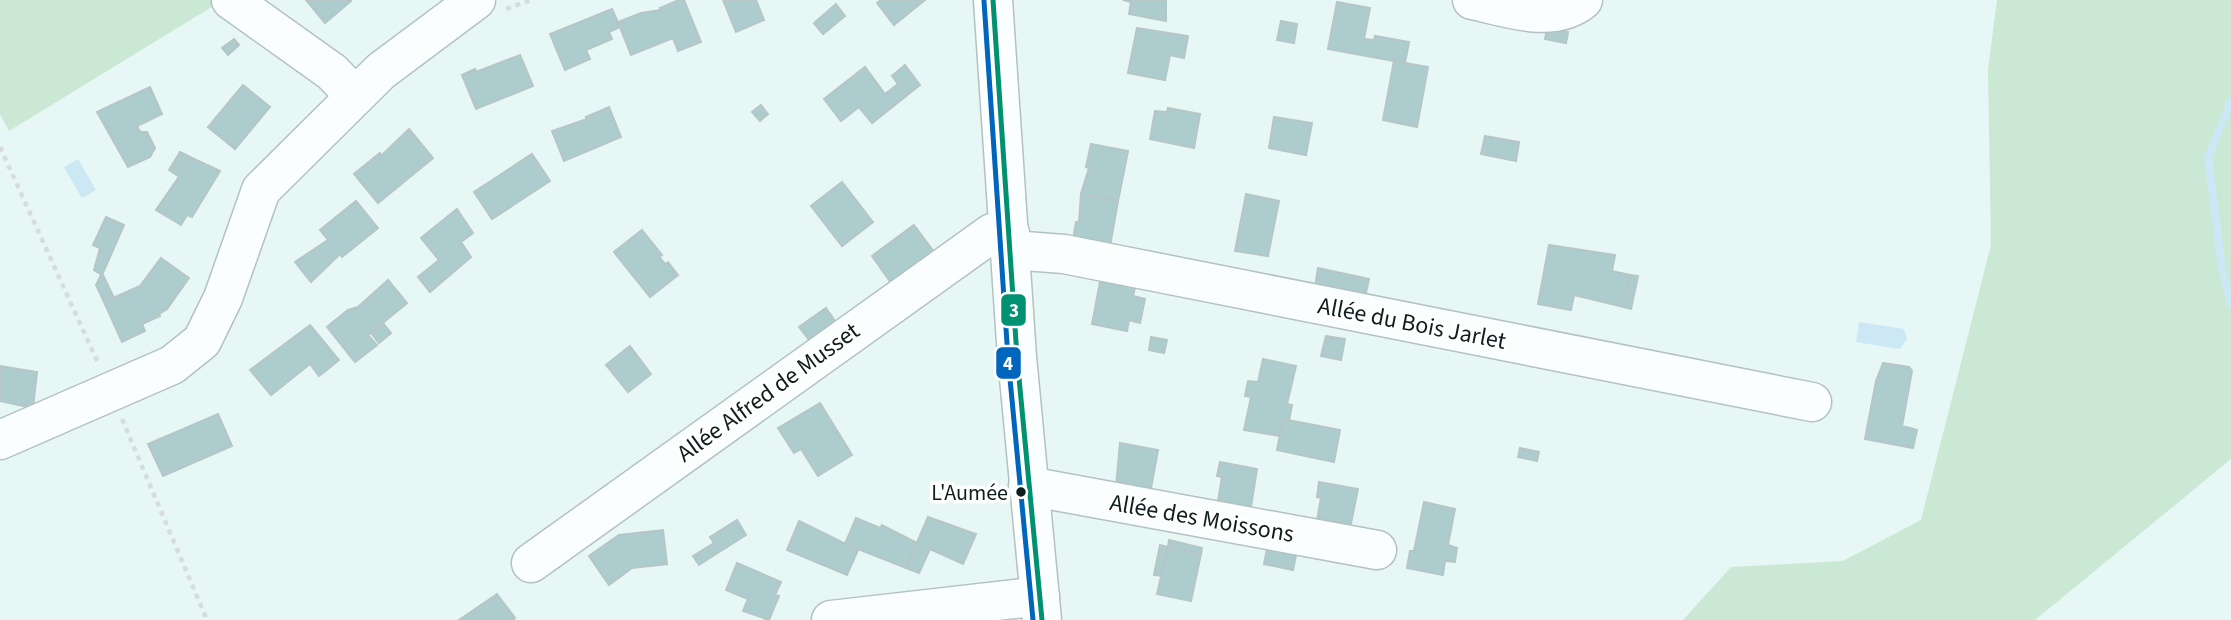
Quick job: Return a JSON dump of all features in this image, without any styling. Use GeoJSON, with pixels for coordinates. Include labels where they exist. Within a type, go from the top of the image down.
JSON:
{"type":"FeatureCollection","features":[{"type":"Feature","properties":{"kind":"street"},"geometry":{"type":"LineString","coordinates":[[231,0],[332,72],[355,96]]}},
{"type":"Feature","properties":{"kind":"street"},"geometry":{"type":"LineString","coordinates":[[831,620],[1041,608],[1028,486],[993,0]]}},
{"type":"Feature","properties":{"kind":"street"},"geometry":{"type":"LineString","coordinates":[[1472,0],[1524,11],[1560,13],[1583,0]]}},
{"type":"Feature","properties":{"kind":"street"},"geometry":{"type":"LineString","coordinates":[[0,440],[172,366],[202,341],[223,298],[261,190],[381,72],[488,6]]}},
{"type":"Feature","properties":{"kind":"street","name":"Allée Alfred de Musset"},"geometry":{"type":"LineString","coordinates":[[531,563],[992,233],[1010,241]]}},
{"type":"Feature","properties":{"kind":"street","name":"Allée du Bois Jarlet"},"geometry":{"type":"LineString","coordinates":[[1010,241],[1812,402]]}},
{"type":"Feature","properties":{"kind":"street","name":"Allée des Moissons"},"geometry":{"type":"LineString","coordinates":[[1028,486],[1377,550]]}},
{"type":"Feature","properties":{"kind":"path"},"geometry":{"type":"LineString","coordinates":[[488,6],[531,0]]}},
{"type":"Feature","properties":{"kind":"green space"},"geometry":{"type":"Polygon","coordinates":[[[0,0],[223,0],[9,131],[0,114],[0,0]]]}},
{"type":"Feature","properties":{"kind":"green space"},"geometry":{"type":"Polygon","coordinates":[[[1997,0],[2231,0],[2231,459],[2035,620],[1683,620],[1731,567],[1843,561],[1921,520],[1991,245],[1988,69],[1997,0]]]}},
{"type":"Feature","properties":{"kind":"water"},"geometry":{"type":"Polygon","coordinates":[[[78,159],[96,190],[82,198],[64,167],[78,159]]]}},
{"type":"Feature","properties":{"kind":"water"},"geometry":{"type":"Polygon","coordinates":[[[1859,322],[1904,329],[1907,339],[1900,349],[1856,342],[1859,322]]]}},
{"type":"Feature","properties":{"kind":"building"},"geometry":{"type":"Polygon","coordinates":[[[306,0],[350,0],[351,1],[325,23],[306,0]]]}},
{"type":"Feature","properties":{"kind":"building"},"geometry":{"type":"Polygon","coordinates":[[[684,0],[701,42],[678,51],[673,38],[631,55],[618,22],[641,13],[661,10],[660,8],[684,0]]]}},
{"type":"Feature","properties":{"kind":"building"},"geometry":{"type":"Polygon","coordinates":[[[723,0],[756,0],[764,20],[736,32],[723,0]]]}},
{"type":"Feature","properties":{"kind":"building"},"geometry":{"type":"Polygon","coordinates":[[[881,0],[925,0],[894,25],[877,3],[881,0]]]}},
{"type":"Feature","properties":{"kind":"building"},"geometry":{"type":"Polygon","coordinates":[[[1123,0],[1166,0],[1166,21],[1129,14],[1131,2],[1123,0]]]}},
{"type":"Feature","properties":{"kind":"building"},"geometry":{"type":"Polygon","coordinates":[[[1337,2],[1370,8],[1364,39],[1374,40],[1375,36],[1409,42],[1405,63],[1328,49],[1337,2]]]}},
{"type":"Feature","properties":{"kind":"building"},"geometry":{"type":"Polygon","coordinates":[[[836,4],[845,16],[823,34],[814,23],[836,4]]]}},
{"type":"Feature","properties":{"kind":"building"},"geometry":{"type":"Polygon","coordinates":[[[612,9],[620,27],[609,32],[612,39],[586,50],[590,59],[565,70],[550,34],[612,9]]]}},
{"type":"Feature","properties":{"kind":"building"},"geometry":{"type":"Polygon","coordinates":[[[1281,21],[1297,24],[1294,43],[1277,40],[1281,21]]]}},
{"type":"Feature","properties":{"kind":"building"},"geometry":{"type":"Polygon","coordinates":[[[1137,28],[1188,36],[1184,58],[1170,55],[1165,80],[1128,73],[1137,28]]]}},
{"type":"Feature","properties":{"kind":"building"},"geometry":{"type":"Polygon","coordinates":[[[1547,28],[1568,32],[1566,43],[1545,39],[1547,28]]]}},
{"type":"Feature","properties":{"kind":"building"},"geometry":{"type":"Polygon","coordinates":[[[234,39],[239,45],[228,55],[222,48],[234,39]]]}},
{"type":"Feature","properties":{"kind":"building"},"geometry":{"type":"Polygon","coordinates":[[[520,55],[533,86],[476,109],[462,75],[520,55]]]}},
{"type":"Feature","properties":{"kind":"building"},"geometry":{"type":"Polygon","coordinates":[[[1394,61],[1428,67],[1417,127],[1383,120],[1394,61]]]}},
{"type":"Feature","properties":{"kind":"building"},"geometry":{"type":"Polygon","coordinates":[[[905,65],[920,85],[872,123],[859,107],[841,121],[824,99],[865,67],[885,94],[898,84],[892,76],[905,65]]]}},
{"type":"Feature","properties":{"kind":"building"},"geometry":{"type":"Polygon","coordinates":[[[243,85],[270,107],[235,149],[208,127],[243,85]]]}},
{"type":"Feature","properties":{"kind":"building"},"geometry":{"type":"Polygon","coordinates":[[[150,87],[162,114],[137,126],[140,132],[147,132],[155,148],[150,157],[128,167],[97,112],[150,87]]]}},
{"type":"Feature","properties":{"kind":"building"},"geometry":{"type":"Polygon","coordinates":[[[761,105],[768,114],[760,121],[752,112],[761,105]]]}},
{"type":"Feature","properties":{"kind":"building"},"geometry":{"type":"Polygon","coordinates":[[[609,107],[621,137],[564,161],[552,131],[587,119],[586,117],[609,107]]]}},
{"type":"Feature","properties":{"kind":"building"},"geometry":{"type":"Polygon","coordinates":[[[1168,108],[1200,114],[1194,148],[1150,139],[1155,111],[1167,112],[1168,108]]]}},
{"type":"Feature","properties":{"kind":"building"},"geometry":{"type":"Polygon","coordinates":[[[1274,117],[1312,123],[1306,155],[1269,148],[1274,117]]]}},
{"type":"Feature","properties":{"kind":"building"},"geometry":{"type":"Polygon","coordinates":[[[409,129],[433,158],[378,203],[354,174],[380,153],[381,156],[409,129]]]}},
{"type":"Feature","properties":{"kind":"building"},"geometry":{"type":"Polygon","coordinates":[[[1485,136],[1519,142],[1516,161],[1481,154],[1485,136]]]}},
{"type":"Feature","properties":{"kind":"building"},"geometry":{"type":"Polygon","coordinates":[[[1091,144],[1128,151],[1118,201],[1081,194],[1089,168],[1086,167],[1091,144]]]}},
{"type":"Feature","properties":{"kind":"building"},"geometry":{"type":"Polygon","coordinates":[[[180,152],[192,158],[180,177],[169,170],[180,152]]]}},
{"type":"Feature","properties":{"kind":"building"},"geometry":{"type":"Polygon","coordinates":[[[532,154],[550,181],[492,219],[474,192],[532,154]]]}},
{"type":"Feature","properties":{"kind":"building"},"geometry":{"type":"Polygon","coordinates":[[[192,158],[220,171],[192,217],[187,215],[181,225],[156,210],[192,158]]]}},
{"type":"Feature","properties":{"kind":"building"},"geometry":{"type":"Polygon","coordinates":[[[842,182],[873,222],[842,246],[811,206],[842,182]]]}},
{"type":"Feature","properties":{"kind":"building"},"geometry":{"type":"Polygon","coordinates":[[[1081,194],[1118,201],[1109,252],[1072,245],[1076,222],[1079,222],[1081,194]]]}},
{"type":"Feature","properties":{"kind":"building"},"geometry":{"type":"Polygon","coordinates":[[[1246,194],[1279,201],[1268,256],[1235,251],[1246,194]]]}},
{"type":"Feature","properties":{"kind":"building"},"geometry":{"type":"Polygon","coordinates":[[[356,201],[378,228],[342,257],[340,254],[311,282],[295,262],[328,240],[320,230],[356,201]]]}},
{"type":"Feature","properties":{"kind":"building"},"geometry":{"type":"Polygon","coordinates":[[[457,209],[473,233],[461,242],[471,257],[430,292],[418,277],[439,260],[421,238],[457,209]]]}},
{"type":"Feature","properties":{"kind":"building"},"geometry":{"type":"Polygon","coordinates":[[[106,217],[124,225],[102,275],[94,270],[100,248],[93,245],[106,217]]]}},
{"type":"Feature","properties":{"kind":"building"},"geometry":{"type":"Polygon","coordinates":[[[914,225],[937,256],[894,287],[872,256],[914,225]]]}},
{"type":"Feature","properties":{"kind":"building"},"geometry":{"type":"Polygon","coordinates":[[[642,230],[662,255],[659,257],[665,264],[668,262],[678,275],[650,297],[614,252],[642,230]]]}},
{"type":"Feature","properties":{"kind":"building"},"geometry":{"type":"Polygon","coordinates":[[[1549,245],[1615,255],[1612,271],[1630,275],[1624,307],[1574,295],[1571,310],[1538,304],[1549,245]]]}},
{"type":"Feature","properties":{"kind":"building"},"geometry":{"type":"Polygon","coordinates":[[[161,258],[189,278],[160,316],[142,324],[145,331],[122,342],[104,302],[140,286],[161,258]]]}},
{"type":"Feature","properties":{"kind":"building"},"geometry":{"type":"Polygon","coordinates":[[[1318,268],[1369,279],[1365,297],[1315,287],[1318,268]]]}},
{"type":"Feature","properties":{"kind":"building"},"geometry":{"type":"Polygon","coordinates":[[[102,273],[114,298],[104,302],[96,285],[102,273]]]}},
{"type":"Feature","properties":{"kind":"building"},"geometry":{"type":"Polygon","coordinates":[[[1630,275],[1638,276],[1631,309],[1624,307],[1630,275]]]}},
{"type":"Feature","properties":{"kind":"building"},"geometry":{"type":"Polygon","coordinates":[[[1101,277],[1136,284],[1133,296],[1145,299],[1140,323],[1129,320],[1127,331],[1092,324],[1101,277]]]}},
{"type":"Feature","properties":{"kind":"building"},"geometry":{"type":"Polygon","coordinates":[[[388,280],[407,303],[368,335],[377,345],[355,362],[327,327],[348,310],[358,307],[388,280]]]}},
{"type":"Feature","properties":{"kind":"building"},"geometry":{"type":"Polygon","coordinates":[[[826,308],[839,327],[814,346],[799,327],[826,308]]]}},
{"type":"Feature","properties":{"kind":"building"},"geometry":{"type":"Polygon","coordinates":[[[383,323],[391,333],[379,343],[371,333],[383,323]]]}},
{"type":"Feature","properties":{"kind":"building"},"geometry":{"type":"Polygon","coordinates":[[[310,325],[339,360],[319,376],[310,364],[271,395],[250,370],[310,325]]]}},
{"type":"Feature","properties":{"kind":"building"},"geometry":{"type":"Polygon","coordinates":[[[1326,336],[1345,339],[1341,360],[1321,356],[1326,336]]]}},
{"type":"Feature","properties":{"kind":"building"},"geometry":{"type":"Polygon","coordinates":[[[1151,337],[1167,340],[1164,353],[1149,350],[1151,337]]]}},
{"type":"Feature","properties":{"kind":"building"},"geometry":{"type":"Polygon","coordinates":[[[630,346],[651,374],[628,392],[606,365],[630,346]]]}},
{"type":"Feature","properties":{"kind":"building"},"geometry":{"type":"Polygon","coordinates":[[[1263,359],[1296,366],[1287,404],[1292,405],[1289,420],[1283,419],[1280,436],[1244,430],[1251,397],[1245,396],[1248,381],[1258,382],[1263,359]]]}},
{"type":"Feature","properties":{"kind":"building"},"geometry":{"type":"Polygon","coordinates":[[[1883,363],[1909,367],[1912,371],[1902,426],[1917,430],[1913,448],[1865,439],[1876,381],[1883,363]]]}},
{"type":"Feature","properties":{"kind":"building"},"geometry":{"type":"Polygon","coordinates":[[[0,366],[37,372],[33,408],[0,401],[0,366]]]}},
{"type":"Feature","properties":{"kind":"building"},"geometry":{"type":"Polygon","coordinates":[[[820,403],[852,455],[818,476],[801,449],[794,453],[778,428],[820,403]]]}},
{"type":"Feature","properties":{"kind":"building"},"geometry":{"type":"Polygon","coordinates":[[[218,414],[232,446],[163,476],[148,444],[218,414]]]}},
{"type":"Feature","properties":{"kind":"building"},"geometry":{"type":"Polygon","coordinates":[[[1283,419],[1340,430],[1334,462],[1277,450],[1283,419]]]}},
{"type":"Feature","properties":{"kind":"building"},"geometry":{"type":"Polygon","coordinates":[[[1120,443],[1158,450],[1150,494],[1116,487],[1120,443]]]}},
{"type":"Feature","properties":{"kind":"building"},"geometry":{"type":"Polygon","coordinates":[[[1520,448],[1539,452],[1537,461],[1518,457],[1520,448]]]}},
{"type":"Feature","properties":{"kind":"building"},"geometry":{"type":"Polygon","coordinates":[[[1220,462],[1257,469],[1250,513],[1217,507],[1222,477],[1217,476],[1220,462]]]}},
{"type":"Feature","properties":{"kind":"building"},"geometry":{"type":"Polygon","coordinates":[[[1319,482],[1358,489],[1349,533],[1316,526],[1321,498],[1317,497],[1319,482]]]}},
{"type":"Feature","properties":{"kind":"building"},"geometry":{"type":"Polygon","coordinates":[[[1424,502],[1455,509],[1448,545],[1457,548],[1455,562],[1445,561],[1443,575],[1407,568],[1410,551],[1414,551],[1424,502]]]}},
{"type":"Feature","properties":{"kind":"building"},"geometry":{"type":"Polygon","coordinates":[[[928,517],[976,534],[963,564],[930,549],[919,573],[906,568],[928,517]]]}},
{"type":"Feature","properties":{"kind":"building"},"geometry":{"type":"Polygon","coordinates":[[[856,518],[880,528],[882,525],[917,543],[906,568],[845,544],[856,518]]]}},
{"type":"Feature","properties":{"kind":"building"},"geometry":{"type":"Polygon","coordinates":[[[737,520],[746,535],[699,565],[693,556],[714,543],[710,537],[737,520]]]}},
{"type":"Feature","properties":{"kind":"building"},"geometry":{"type":"Polygon","coordinates":[[[799,521],[858,550],[847,575],[787,550],[799,521]]]}},
{"type":"Feature","properties":{"kind":"building"},"geometry":{"type":"Polygon","coordinates":[[[663,530],[667,564],[632,568],[609,585],[589,556],[619,535],[663,530]]]}},
{"type":"Feature","properties":{"kind":"building"},"geometry":{"type":"Polygon","coordinates":[[[1269,539],[1298,546],[1293,570],[1264,564],[1269,539]]]}},
{"type":"Feature","properties":{"kind":"building"},"geometry":{"type":"Polygon","coordinates":[[[1169,540],[1202,548],[1201,554],[1168,547],[1169,540]]]}},
{"type":"Feature","properties":{"kind":"building"},"geometry":{"type":"Polygon","coordinates":[[[1160,545],[1168,547],[1161,576],[1154,575],[1160,545]]]}},
{"type":"Feature","properties":{"kind":"building"},"geometry":{"type":"Polygon","coordinates":[[[1168,547],[1201,554],[1191,601],[1157,594],[1168,547]]]}},
{"type":"Feature","properties":{"kind":"building"},"geometry":{"type":"Polygon","coordinates":[[[737,563],[781,582],[775,595],[779,596],[769,620],[743,611],[748,599],[726,590],[737,563]]]}},
{"type":"Feature","properties":{"kind":"building"},"geometry":{"type":"Polygon","coordinates":[[[497,594],[515,618],[513,620],[459,620],[497,594]]]}},
{"type":"Feature","properties":{"kind":"waterway"},"geometry":{"type":"LineString","coordinates":[[2231,101],[2208,158],[2222,269],[2231,304]]}},
{"type":"Feature","properties":{"kind":"transit line","name":"3"},"geometry":{"type":"LineString","coordinates":[[993,0],[1017,357],[1042,620]]}},
{"type":"Feature","properties":{"kind":"transit line","name":"4"},"geometry":{"type":"LineString","coordinates":[[984,1],[1008,358],[1033,620]]}},
{"type":"Feature","properties":{"kind":"place","name":"L'Aumée"},"geometry":{"type":"Point","coordinates":[1021,492]}}]}
